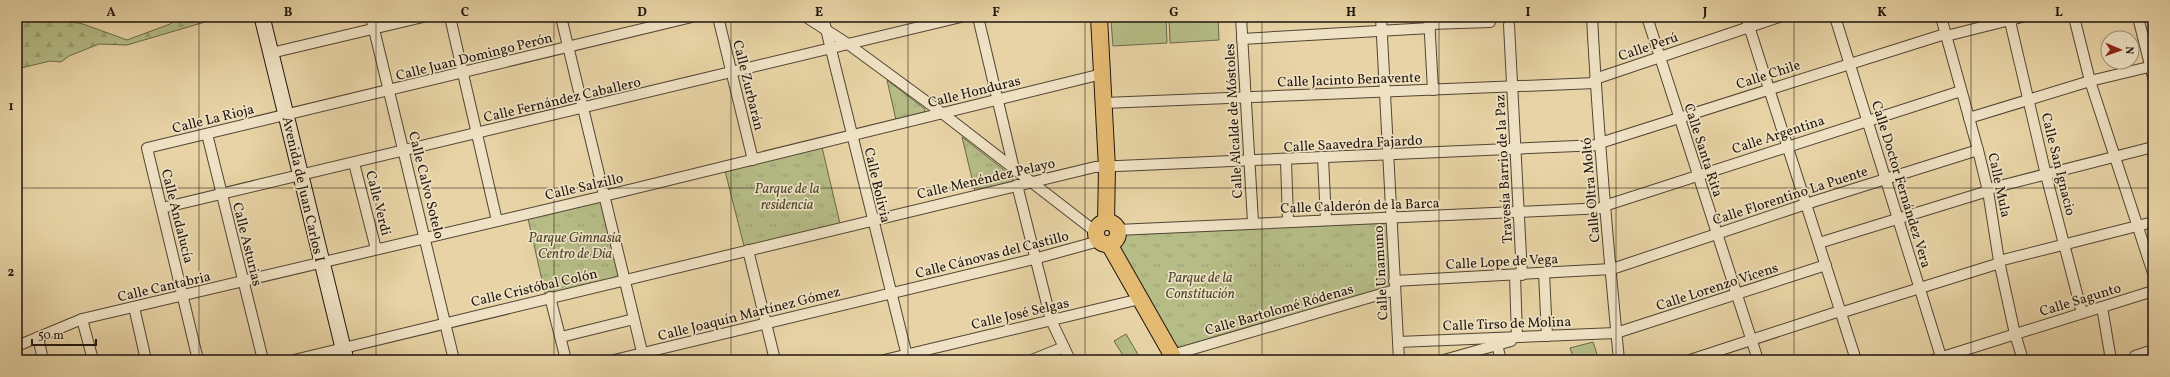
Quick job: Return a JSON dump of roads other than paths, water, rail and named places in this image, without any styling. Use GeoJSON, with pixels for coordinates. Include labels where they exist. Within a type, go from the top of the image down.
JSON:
{"type":"FeatureCollection","features":[{"type":"Feature","properties":{"kind":"main road"},"geometry":{"type":"LineString","coordinates":[[1099,17],[1107,168],[1106,234],[1173,358]]}},
{"type":"Feature","properties":{"kind":"street","name":"Avenida de Juan Carlos I"},"geometry":{"type":"LineString","coordinates":[[262,17],[344,354]]}},
{"type":"Feature","properties":{"kind":"street","name":"Calle Calvo Sotelo"},"geometry":{"type":"LineString","coordinates":[[371,17],[426,237],[454,360]]}},
{"type":"Feature","properties":{"kind":"street"},"geometry":{"type":"LineString","coordinates":[[271,53],[424,17]]}},
{"type":"Feature","properties":{"kind":"street"},"geometry":{"type":"LineString","coordinates":[[450,17],[478,133],[497,221]]}},
{"type":"Feature","properties":{"kind":"street"},"geometry":{"type":"LineString","coordinates":[[561,17],[643,356]]}},
{"type":"Feature","properties":{"kind":"street","name":"Calle Juan Domingo Perón"},"geometry":{"type":"LineString","coordinates":[[286,115],[692,17]]}},
{"type":"Feature","properties":{"kind":"street","name":"Calle Zurbarán"},"geometry":{"type":"LineString","coordinates":[[718,17],[753,160]]}},
{"type":"Feature","properties":{"kind":"street"},"geometry":{"type":"LineString","coordinates":[[806,17],[848,44],[942,113],[1030,182],[1106,234]]}},
{"type":"Feature","properties":{"kind":"street","name":"Calle Bolivia"},"geometry":{"type":"LineString","coordinates":[[823,17],[907,357]]}},
{"type":"Feature","properties":{"kind":"street","name":"Calle Fernández Caballero"},"geometry":{"type":"LineString","coordinates":[[162,208],[583,109],[961,17]]}},
{"type":"Feature","properties":{"kind":"street"},"geometry":{"type":"LineString","coordinates":[[978,17],[1014,169]]}},
{"type":"Feature","properties":{"kind":"street","name":"Calle Alcalde de Móstoles"},"geometry":{"type":"LineString","coordinates":[[1241,17],[1253,222]]}},
{"type":"Feature","properties":{"kind":"street","name":"Calle Unamuno"},"geometry":{"type":"LineString","coordinates":[[1381,17],[1390,218],[1399,360]]}},
{"type":"Feature","properties":{"kind":"street","name":"Calle Oltra Moltó"},"geometry":{"type":"LineString","coordinates":[[1592,17],[1604,207],[1612,269],[1619,360]]}},
{"type":"Feature","properties":{"kind":"street","name":"Calle Santa Rita"},"geometry":{"type":"LineString","coordinates":[[1647,17],[1678,117],[1758,360]]}},
{"type":"Feature","properties":{"kind":"street"},"geometry":{"type":"LineString","coordinates":[[1746,17],[1856,360]]}},
{"type":"Feature","properties":{"kind":"street","name":"Calle Perú"},"geometry":{"type":"LineString","coordinates":[[1595,81],[1659,57],[1779,17]]}},
{"type":"Feature","properties":{"kind":"street","name":"Calle Doctor Fernández Vera"},"geometry":{"type":"LineString","coordinates":[[1835,17],[1897,219],[1920,288],[1939,359]]}},
{"type":"Feature","properties":{"kind":"street","name":"Calle Mula"},"geometry":{"type":"LineString","coordinates":[[1941,17],[1970,118],[1988,190],[1999,262],[2015,334],[2023,360]]}},
{"type":"Feature","properties":{"kind":"street","name":"Calle Chile"},"geometry":{"type":"LineString","coordinates":[[1600,144],[1678,117],[1849,63],[1945,35],[2022,17]]}},
{"type":"Feature","properties":{"kind":"street"},"geometry":{"type":"LineString","coordinates":[[2074,17],[2090,81],[2153,273]]}},
{"type":"Feature","properties":{"kind":"street"},"geometry":{"type":"LineString","coordinates":[[2138,17],[2153,77]]}},
{"type":"Feature","properties":{"kind":"street","name":"Calle San Ignacio"},"geometry":{"type":"LineString","coordinates":[[2009,19],[2046,175],[2082,313]]}},
{"type":"Feature","properties":{"kind":"street"},"geometry":{"type":"LineString","coordinates":[[1242,39],[1382,30],[1430,23],[1490,22]]}},
{"type":"Feature","properties":{"kind":"street"},"geometry":{"type":"LineString","coordinates":[[1430,23],[1433,90]]}},
{"type":"Feature","properties":{"kind":"street","name":"Travesía Barrio de la Paz"},"geometry":{"type":"LineString","coordinates":[[1510,25],[1519,213],[1517,337]]}},
{"type":"Feature","properties":{"kind":"street"},"geometry":{"type":"LineString","coordinates":[[1970,118],[2090,81],[2151,66]]}},
{"type":"Feature","properties":{"kind":"street","name":"Calle Honduras"},"geometry":{"type":"LineString","coordinates":[[852,135],[1102,74]]}},
{"type":"Feature","properties":{"kind":"street","name":"Calle Jacinto Benavente"},"geometry":{"type":"LineString","coordinates":[[1104,104],[1433,90],[1595,81]]}},
{"type":"Feature","properties":{"kind":"street","name":"Calle Argentina"},"geometry":{"type":"LineString","coordinates":[[1604,207],[1698,175],[1961,91]]}},
{"type":"Feature","properties":{"kind":"street","name":"Calle La Rioja"},"geometry":{"type":"LineString","coordinates":[[147,148],[286,115]]}},
{"type":"Feature","properties":{"kind":"street","name":"Calle Asturias"},"geometry":{"type":"LineString","coordinates":[[207,134],[263,360]]}},
{"type":"Feature","properties":{"kind":"street","name":"Calle Salzillo"},"geometry":{"type":"LineString","coordinates":[[322,263],[852,135]]}},
{"type":"Feature","properties":{"kind":"street","name":"Calle Saavedra Fajardo"},"geometry":{"type":"LineString","coordinates":[[1107,168],[1515,150],[1600,144]]}},
{"type":"Feature","properties":{"kind":"street"},"geometry":{"type":"LineString","coordinates":[[1818,243],[1988,190],[2153,147]]}},
{"type":"Feature","properties":{"kind":"street","name":"Calle Andalucía"},"geometry":{"type":"LineString","coordinates":[[147,148],[198,360]]}},
{"type":"Feature","properties":{"kind":"street","name":"Calle Florentino La Puente"},"geometry":{"type":"LineString","coordinates":[[1612,269],[1806,204],[1978,150]]}},
{"type":"Feature","properties":{"kind":"street"},"geometry":{"type":"LineString","coordinates":[[1323,158],[1326,220]]}},
{"type":"Feature","properties":{"kind":"street"},"geometry":{"type":"LineString","coordinates":[[1286,160],[1288,221]]}},
{"type":"Feature","properties":{"kind":"street","name":"Calle Verdi"},"geometry":{"type":"LineString","coordinates":[[354,163],[376,250]]}},
{"type":"Feature","properties":{"kind":"street","name":"Calle Menéndez Pelayo"},"geometry":{"type":"LineString","coordinates":[[872,220],[1095,167],[1107,168]]}},
{"type":"Feature","properties":{"kind":"street"},"geometry":{"type":"LineString","coordinates":[[1017,185],[1034,259],[1052,320],[1070,360]]}},
{"type":"Feature","properties":{"kind":"street","name":"Calle Calderón de la Barca"},"geometry":{"type":"LineString","coordinates":[[1106,234],[1253,222],[1519,213],[1604,207]]}},
{"type":"Feature","properties":{"kind":"street","name":"Calle Cristóbal Colón"},"geometry":{"type":"LineString","coordinates":[[294,360],[344,354],[445,322],[872,220]]}},
{"type":"Feature","properties":{"kind":"street"},"geometry":{"type":"LineString","coordinates":[[1690,360],[1751,339],[1920,288],[1999,262],[2153,222]]}},
{"type":"Feature","properties":{"kind":"street","name":"Calle Cánovas del Castillo"},"geometry":{"type":"LineString","coordinates":[[890,293],[1034,259],[1106,234]]}},
{"type":"Feature","properties":{"kind":"street"},"geometry":{"type":"LineString","coordinates":[[748,250],[774,360]]}},
{"type":"Feature","properties":{"kind":"street","name":"Calle Cantabria"},"geometry":{"type":"LineString","coordinates":[[17,346],[82,319],[322,263]]}},
{"type":"Feature","properties":{"kind":"street","name":"Calle Lorenzo Vicens"},"geometry":{"type":"LineString","coordinates":[[1616,333],[1826,266]]}},
{"type":"Feature","properties":{"kind":"street","name":"Calle Lope de Vega"},"geometry":{"type":"LineString","coordinates":[[1395,285],[1612,269]]}},
{"type":"Feature","properties":{"kind":"street"},"geometry":{"type":"LineString","coordinates":[[1544,274],[1547,336]]}},
{"type":"Feature","properties":{"kind":"street","name":"Calle Bartolomé Ródenas"},"geometry":{"type":"LineString","coordinates":[[1173,358],[1395,285]]}},
{"type":"Feature","properties":{"kind":"street","name":"Calle Sagunto"},"geometry":{"type":"LineString","coordinates":[[1939,359],[2153,291]]}},
{"type":"Feature","properties":{"kind":"street","name":"Calle Joaquín Martínez Gómez"},"geometry":{"type":"LineString","coordinates":[[614,360],[643,356],[890,293]]}},
{"type":"Feature","properties":{"kind":"street"},"geometry":{"type":"LineString","coordinates":[[550,297],[566,360]]}},
{"type":"Feature","properties":{"kind":"street","name":"Calle José Selgas"},"geometry":{"type":"LineString","coordinates":[[884,360],[907,357],[1140,299]]}},
{"type":"Feature","properties":{"kind":"street"},"geometry":{"type":"LineString","coordinates":[[134,307],[146,360]]}},
{"type":"Feature","properties":{"kind":"street"},"geometry":{"type":"LineString","coordinates":[[2102,307],[2111,360]]}},
{"type":"Feature","properties":{"kind":"street"},"geometry":{"type":"LineString","coordinates":[[82,319],[93,360]]}},
{"type":"Feature","properties":{"kind":"street"},"geometry":{"type":"LineString","coordinates":[[561,337],[634,319]]}},
{"type":"Feature","properties":{"kind":"street","name":"Calle Tirso de Molina"},"geometry":{"type":"LineString","coordinates":[[1398,342],[1616,333]]}},
{"type":"Feature","properties":{"kind":"street"},"geometry":{"type":"LineString","coordinates":[[1444,360],[1528,336]]}},
{"type":"Feature","properties":{"kind":"street"},"geometry":{"type":"LineString","coordinates":[[38,337],[43,360]]}},
{"type":"Feature","properties":{"kind":"street"},"geometry":{"type":"LineString","coordinates":[[1497,345],[1501,360]]}},
{"type":"Feature","properties":{"kind":"street"},"geometry":{"type":"LineString","coordinates":[[1032,360],[1064,347]]}},
{"type":"Feature","properties":{"kind":"street"},"geometry":{"type":"LineString","coordinates":[[2134,360],[2135,356],[2153,350]]}},
{"type":"Feature","properties":{"kind":"park label","name":"Parque de la residencia"},"geometry":{"type":"Point","coordinates":[787,196]}},
{"type":"Feature","properties":{"kind":"park label","name":"Parque Gimnasia Centro de Dia"},"geometry":{"type":"Point","coordinates":[575,246]}},
{"type":"Feature","properties":{"kind":"park label","name":"Parque de la Constitución"},"geometry":{"type":"Point","coordinates":[1200,286]}}]}
